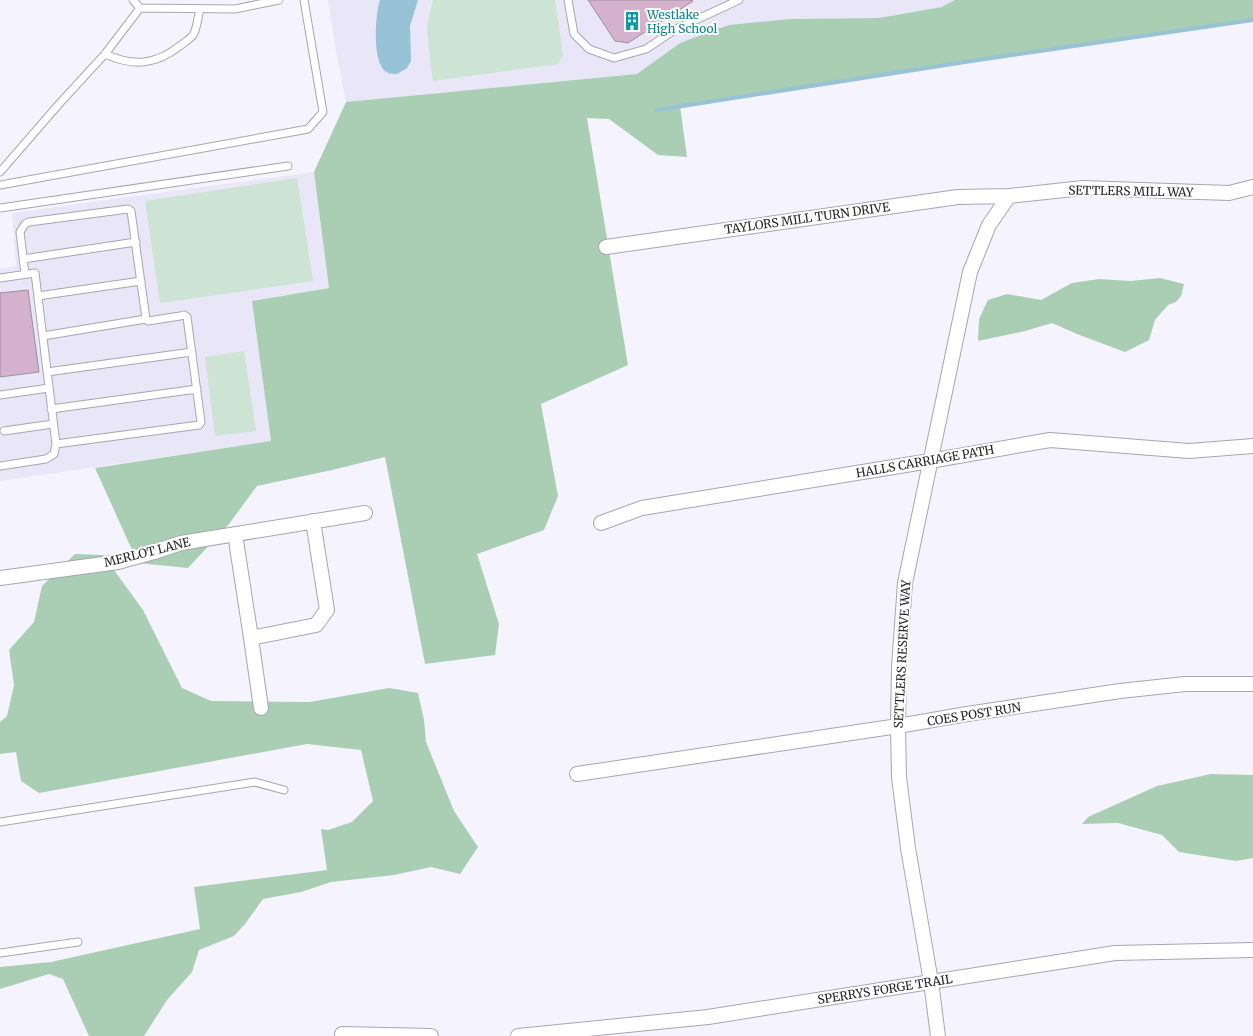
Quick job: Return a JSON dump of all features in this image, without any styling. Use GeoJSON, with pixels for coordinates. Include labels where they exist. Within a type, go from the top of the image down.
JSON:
{"type":"FeatureCollection","features":[{"type":"Feature","properties":{"kind":"street","name":"SETTLERS MILL WAY"},"geometry":{"type":"LineString","coordinates":[[1009,196],[1083,188],[1229,193],[1253,187]]}},
{"type":"Feature","properties":{"kind":"street","name":"TAYLORS MILL TURN DRIVE"},"geometry":{"type":"LineString","coordinates":[[606,246],[958,197],[1009,196]]}},
{"type":"Feature","properties":{"kind":"street","name":"SETTLERS RESERVE WAY"},"geometry":{"type":"LineString","coordinates":[[938,1036],[931,982],[908,848],[899,777],[899,666],[905,583],[970,272],[989,225],[1009,196]]}},
{"type":"Feature","properties":{"kind":"street","name":"HALLS CARRIAGE PATH"},"geometry":{"type":"LineString","coordinates":[[601,523],[642,508],[1050,440],[1189,451],[1253,446]]}},
{"type":"Feature","properties":{"kind":"street","name":"MERLOT LANE"},"geometry":{"type":"LineString","coordinates":[[0,578],[118,562],[181,543],[365,512]]}},
{"type":"Feature","properties":{"kind":"street"},"geometry":{"type":"LineString","coordinates":[[251,638],[316,625],[326,610],[313,521]]}},
{"type":"Feature","properties":{"kind":"street"},"geometry":{"type":"LineString","coordinates":[[234,534],[261,708]]}},
{"type":"Feature","properties":{"kind":"street","name":"COES POST RUN"},"geometry":{"type":"LineString","coordinates":[[577,774],[1120,691],[1185,684],[1253,684]]}},
{"type":"Feature","properties":{"kind":"street","name":"SPERRYS FORGE TRAIL"},"geometry":{"type":"LineString","coordinates":[[518,1036],[708,1017],[1115,953],[1253,950]]}},
{"type":"Feature","properties":{"kind":"street"},"geometry":{"type":"LineString","coordinates":[[342,1034],[431,1036]]}},
{"type":"Feature","properties":{"kind":"lane"},"geometry":{"type":"LineString","coordinates":[[133,0],[140,8],[200,9],[235,9],[279,0]]}},
{"type":"Feature","properties":{"kind":"lane"},"geometry":{"type":"LineString","coordinates":[[0,185],[308,129],[323,112],[304,0]]}},
{"type":"Feature","properties":{"kind":"lane"},"geometry":{"type":"LineString","coordinates":[[568,0],[574,34],[588,49],[614,58],[646,49],[676,29],[739,0]]}},
{"type":"Feature","properties":{"kind":"lane"},"geometry":{"type":"LineString","coordinates":[[0,172],[105,54],[140,8]]}},
{"type":"Feature","properties":{"kind":"lane"},"geometry":{"type":"LineString","coordinates":[[105,54],[119,60],[137,62],[157,60],[176,49],[194,34],[200,9]]}},
{"type":"Feature","properties":{"kind":"lane"},"geometry":{"type":"LineString","coordinates":[[0,208],[288,166]]}},
{"type":"Feature","properties":{"kind":"lane"},"geometry":{"type":"LineString","coordinates":[[25,274],[20,232],[25,224],[128,209],[132,211],[146,319]]}},
{"type":"Feature","properties":{"kind":"lane"},"geometry":{"type":"LineString","coordinates":[[23,259],[136,242]]}},
{"type":"Feature","properties":{"kind":"lane"},"geometry":{"type":"LineString","coordinates":[[0,278],[35,273],[56,444],[54,454],[46,459],[0,466]]}},
{"type":"Feature","properties":{"kind":"lane"},"geometry":{"type":"LineString","coordinates":[[38,296],[141,281]]}},
{"type":"Feature","properties":{"kind":"lane"},"geometry":{"type":"LineString","coordinates":[[43,336],[146,319],[148,321],[180,316],[187,317],[201,422],[199,425],[56,444]]}},
{"type":"Feature","properties":{"kind":"lane"},"geometry":{"type":"LineString","coordinates":[[47,372],[192,352]]}},
{"type":"Feature","properties":{"kind":"lane"},"geometry":{"type":"LineString","coordinates":[[0,395],[49,388]]}},
{"type":"Feature","properties":{"kind":"lane"},"geometry":{"type":"LineString","coordinates":[[51,409],[197,389]]}},
{"type":"Feature","properties":{"kind":"lane"},"geometry":{"type":"LineString","coordinates":[[4,431],[53,424]]}},
{"type":"Feature","properties":{"kind":"lane"},"geometry":{"type":"LineString","coordinates":[[0,822],[255,782],[284,790]]}},
{"type":"Feature","properties":{"kind":"lane"},"geometry":{"type":"LineString","coordinates":[[0,953],[78,942]]}},
{"type":"Feature","properties":{"kind":"shaded area"},"geometry":{"type":"Polygon","coordinates":[[[328,0],[955,0],[942,7],[879,18],[791,19],[680,43],[637,74],[346,102],[328,0]]]}},
{"type":"Feature","properties":{"kind":"shaded area"},"geometry":{"type":"Polygon","coordinates":[[[314,172],[329,288],[252,301],[271,441],[0,481],[0,269],[16,266],[12,213],[314,172]]]}},
{"type":"Feature","properties":{"kind":"green space"},"geometry":{"type":"Polygon","coordinates":[[[433,0],[555,0],[563,55],[558,64],[433,81],[427,27],[433,0]]]}},
{"type":"Feature","properties":{"kind":"green space"},"geometry":{"type":"Polygon","coordinates":[[[955,0],[1253,0],[1253,20],[680,106],[687,157],[658,155],[609,119],[587,118],[628,365],[541,404],[558,496],[544,530],[477,554],[499,624],[495,655],[425,664],[385,457],[257,486],[229,524],[188,568],[138,563],[95,468],[271,441],[252,301],[329,288],[314,172],[346,102],[637,74],[680,43],[729,25],[791,19],[879,18],[942,7],[955,0]]]}},
{"type":"Feature","properties":{"kind":"green space"},"geometry":{"type":"Polygon","coordinates":[[[297,178],[313,281],[160,303],[145,201],[297,178]]]}},
{"type":"Feature","properties":{"kind":"green space"},"geometry":{"type":"Polygon","coordinates":[[[1160,278],[1184,284],[1181,296],[1176,302],[1168,305],[1155,320],[1149,340],[1125,352],[1052,323],[978,341],[979,319],[988,300],[1007,294],[1041,300],[1072,283],[1099,279],[1130,281],[1160,278]]]}},
{"type":"Feature","properties":{"kind":"green space"},"geometry":{"type":"Polygon","coordinates":[[[244,351],[256,431],[215,436],[205,357],[244,351]]]}},
{"type":"Feature","properties":{"kind":"green space"},"geometry":{"type":"Polygon","coordinates":[[[75,554],[103,555],[143,610],[182,688],[211,701],[310,702],[389,688],[418,693],[424,720],[426,742],[454,811],[478,847],[460,874],[431,867],[394,875],[331,882],[301,892],[263,899],[234,936],[199,950],[192,972],[167,1000],[144,1036],[89,1036],[63,979],[49,974],[0,989],[0,967],[51,962],[200,929],[194,887],[327,870],[321,829],[328,830],[352,822],[373,801],[361,750],[307,744],[39,793],[21,781],[16,752],[0,754],[0,722],[7,716],[14,685],[9,650],[34,622],[42,586],[75,554]]]}},
{"type":"Feature","properties":{"kind":"green space"},"geometry":{"type":"Polygon","coordinates":[[[1211,774],[1253,775],[1253,858],[1236,861],[1179,852],[1162,835],[1118,823],[1082,824],[1088,817],[1157,786],[1211,774]]]}},
{"type":"Feature","properties":{"kind":"water"},"geometry":{"type":"Polygon","coordinates":[[[380,0],[418,0],[410,26],[411,61],[407,68],[397,74],[383,69],[378,55],[376,25],[380,0]]]}},
{"type":"Feature","properties":{"kind":"building","name":"Westlake High School"},"geometry":{"type":"Polygon","coordinates":[[[588,0],[693,1],[628,43],[615,41],[588,0]]]}},
{"type":"Feature","properties":{"kind":"building"},"geometry":{"type":"Polygon","coordinates":[[[28,290],[39,372],[0,377],[0,293],[28,290]]]}},
{"type":"Feature","properties":{"kind":"waterway"},"geometry":{"type":"LineString","coordinates":[[657,110],[978,60],[1253,20]]}},
{"type":"Feature","properties":{"kind":"place","name":"Westlake High School"},"geometry":{"type":"Point","coordinates":[632,21]}}]}
